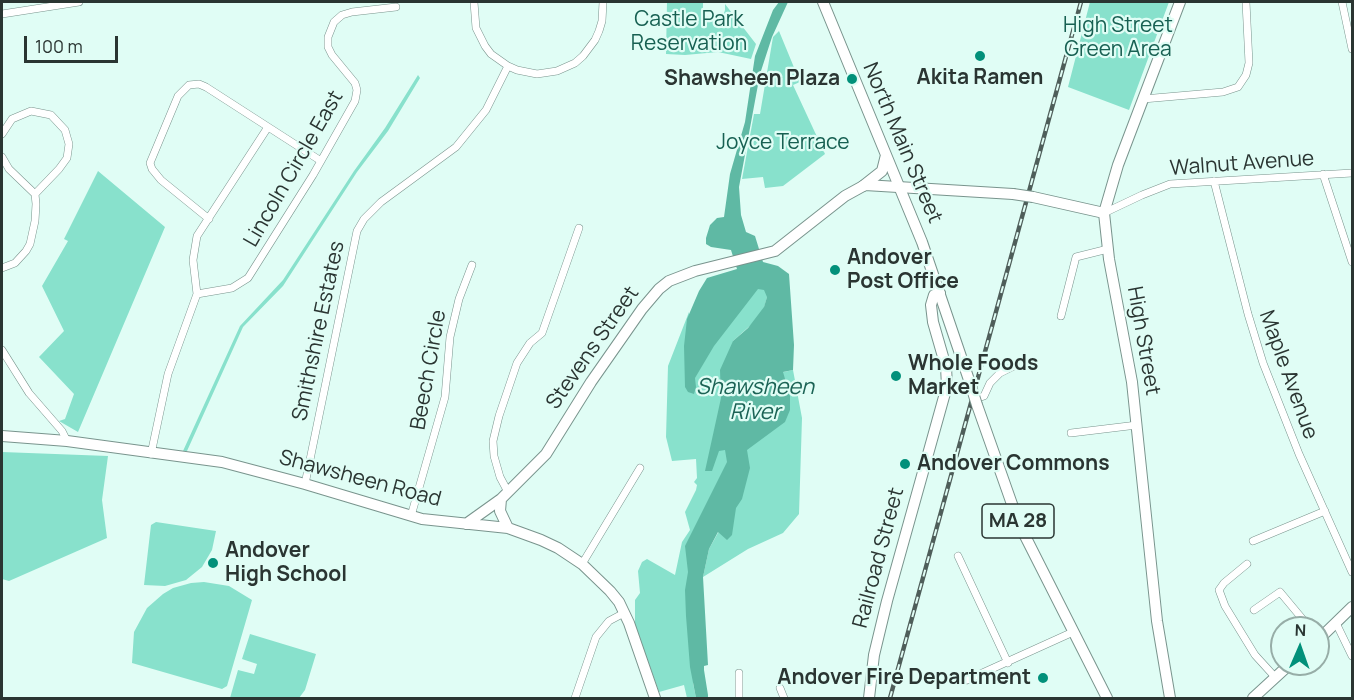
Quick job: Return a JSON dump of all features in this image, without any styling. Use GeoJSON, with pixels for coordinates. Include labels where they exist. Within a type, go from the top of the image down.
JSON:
{"type":"FeatureCollection","features":[{"type":"Feature","properties":{"kind":"main road","name":"North Main Street"},"geometry":{"type":"LineString","coordinates":[[823,2],[922,242],[1015,514],[1107,699]]}},
{"type":"Feature","properties":{"kind":"main road","name":"High Street"},"geometry":{"type":"LineString","coordinates":[[1170,699],[1157,621],[1137,425],[1126,344],[1108,249],[1104,213],[1118,165],[1180,2]]}},
{"type":"Feature","properties":{"kind":"main road","name":"Stevens Street"},"geometry":{"type":"LineString","coordinates":[[466,524],[505,496],[546,454],[591,382],[642,309],[659,289],[672,279],[683,275],[776,251],[845,196],[882,171],[886,155]]}},
{"type":"Feature","properties":{"kind":"main road"},"geometry":{"type":"LineString","coordinates":[[863,186],[1013,194],[1104,213]]}},
{"type":"Feature","properties":{"kind":"main road","name":"Railroad Street"},"geometry":{"type":"LineString","coordinates":[[869,699],[874,655],[886,601],[947,386],[946,366],[933,322],[931,305],[934,295],[940,293]]}},
{"type":"Feature","properties":{"kind":"main road","name":"Shawsheen Road"},"geometry":{"type":"LineString","coordinates":[[2,436],[67,441],[230,464],[431,521],[508,528],[558,548],[582,564],[610,591],[624,613],[655,699]]}},
{"type":"Feature","properties":{"kind":"main road"},"geometry":{"type":"LineString","coordinates":[[505,496],[500,511],[508,528]]}},
{"type":"Feature","properties":{"kind":"main road"},"geometry":{"type":"LineString","coordinates":[[1330,628],[1353,607]]}},
{"type":"Feature","properties":{"kind":"main road"},"geometry":{"type":"LineString","coordinates":[[1252,699],[1275,677]]}},
{"type":"Feature","properties":{"kind":"street"},"geometry":{"type":"LineString","coordinates":[[2,14],[79,2]]}},
{"type":"Feature","properties":{"kind":"street"},"geometry":{"type":"LineString","coordinates":[[474,2],[474,18],[480,38],[492,54],[508,66],[537,74],[557,71],[575,63],[590,49],[602,21],[603,2]]}},
{"type":"Feature","properties":{"kind":"street"},"geometry":{"type":"LineString","coordinates":[[1143,99],[1223,92],[1238,87],[1246,75],[1249,63],[1246,2]]}},
{"type":"Feature","properties":{"kind":"street"},"geometry":{"type":"LineString","coordinates":[[1342,2],[1353,49]]}},
{"type":"Feature","properties":{"kind":"street","name":"Lincoln Circle East"},"geometry":{"type":"LineString","coordinates":[[197,294],[232,288],[248,278],[321,161],[357,97],[355,83],[330,51],[328,37],[337,17],[347,13],[396,7]]}},
{"type":"Feature","properties":{"kind":"street","name":"Smithshire Estates"},"geometry":{"type":"LineString","coordinates":[[305,484],[357,231],[364,219],[381,202],[456,147],[486,110],[508,66]]}},
{"type":"Feature","properties":{"kind":"street"},"geometry":{"type":"LineString","coordinates":[[208,219],[161,180],[152,170],[150,163],[178,96],[189,85],[199,84],[321,161]]}},
{"type":"Feature","properties":{"kind":"street"},"geometry":{"type":"LineString","coordinates":[[2,134],[12,119],[31,111],[51,115],[65,130],[69,144],[67,158],[35,194],[35,221],[30,244],[21,258],[2,268]]}},
{"type":"Feature","properties":{"kind":"street"},"geometry":{"type":"LineString","coordinates":[[151,454],[168,374],[197,294],[194,260],[197,236],[268,127]]}},
{"type":"Feature","properties":{"kind":"street"},"geometry":{"type":"LineString","coordinates":[[2,157],[9,169],[35,194]]}},
{"type":"Feature","properties":{"kind":"street","name":"Walnut Avenue"},"geometry":{"type":"LineString","coordinates":[[1104,213],[1170,184],[1353,173]]}},
{"type":"Feature","properties":{"kind":"street"},"geometry":{"type":"LineString","coordinates":[[1323,174],[1353,262]]}},
{"type":"Feature","properties":{"kind":"street","name":"Maple Avenue"},"geometry":{"type":"LineString","coordinates":[[1214,181],[1245,305],[1263,363],[1284,417],[1353,572]]}},
{"type":"Feature","properties":{"kind":"street"},"geometry":{"type":"LineString","coordinates":[[505,496],[494,456],[493,441],[499,416],[517,363],[530,343],[542,333],[579,228]]}},
{"type":"Feature","properties":{"kind":"street"},"geometry":{"type":"LineString","coordinates":[[1062,316],[1076,257],[1108,249]]}},
{"type":"Feature","properties":{"kind":"street","name":"Beech Circle"},"geometry":{"type":"LineString","coordinates":[[411,516],[445,398],[450,337],[459,299],[472,265]]}},
{"type":"Feature","properties":{"kind":"street"},"geometry":{"type":"LineString","coordinates":[[2,350],[28,393],[62,431],[67,441]]}},
{"type":"Feature","properties":{"kind":"street"},"geometry":{"type":"LineString","coordinates":[[976,402],[984,396],[990,383],[1016,365]]}},
{"type":"Feature","properties":{"kind":"street"},"geometry":{"type":"LineString","coordinates":[[1071,433],[1137,425]]}},
{"type":"Feature","properties":{"kind":"street"},"geometry":{"type":"LineString","coordinates":[[582,564],[640,468]]}},
{"type":"Feature","properties":{"kind":"street"},"geometry":{"type":"LineString","coordinates":[[1253,540],[1325,511]]}},
{"type":"Feature","properties":{"kind":"street"},"geometry":{"type":"LineString","coordinates":[[958,556],[1008,663]]}},
{"type":"Feature","properties":{"kind":"street"},"geometry":{"type":"LineString","coordinates":[[1246,564],[1219,590],[1225,606],[1255,655],[1275,677]]}},
{"type":"Feature","properties":{"kind":"street"},"geometry":{"type":"LineString","coordinates":[[1254,610],[1280,592],[1300,616]]}},
{"type":"Feature","properties":{"kind":"street"},"geometry":{"type":"LineString","coordinates":[[575,699],[596,637],[609,621],[624,613]]}},
{"type":"Feature","properties":{"kind":"street"},"geometry":{"type":"LineString","coordinates":[[1336,623],[1353,656]]}},
{"type":"Feature","properties":{"kind":"street"},"geometry":{"type":"LineString","coordinates":[[967,680],[1073,632]]}},
{"type":"Feature","properties":{"kind":"street"},"geometry":{"type":"LineString","coordinates":[[739,673],[739,699]]}},
{"type":"Feature","properties":{"kind":"street"},"geometry":{"type":"LineString","coordinates":[[780,688],[783,699]]}},
{"type":"Feature","properties":{"kind":"green space","name":"Castle Park Reservation"},"geometry":{"type":"Polygon","coordinates":[[[667,2],[703,2],[703,13],[712,20],[723,16],[725,4],[756,44],[751,59],[718,52],[666,54],[667,2]]]}},
{"type":"Feature","properties":{"kind":"green space","name":"High Street Green Area"},"geometry":{"type":"Polygon","coordinates":[[[1090,2],[1169,2],[1129,110],[1068,87],[1090,2]]]}},
{"type":"Feature","properties":{"kind":"green space","name":"Joyce Terrace"},"geometry":{"type":"Polygon","coordinates":[[[779,31],[800,82],[793,85],[825,154],[783,186],[765,188],[763,177],[742,179],[754,114],[760,114],[773,37],[779,31]]]}},
{"type":"Feature","properties":{"kind":"green space"},"geometry":{"type":"Polygon","coordinates":[[[418,75],[420,78],[388,131],[357,172],[283,286],[243,327],[187,451],[183,451],[240,326],[283,280],[418,75]]]}},
{"type":"Feature","properties":{"kind":"green space"},"geometry":{"type":"Polygon","coordinates":[[[98,171],[165,227],[78,432],[59,421],[65,419],[74,394],[39,357],[64,331],[42,286],[68,241],[64,239],[98,171]]]}},
{"type":"Feature","properties":{"kind":"green space"},"geometry":{"type":"Polygon","coordinates":[[[772,279],[762,315],[733,341],[731,439],[727,468],[702,524],[693,683],[696,698],[687,698],[684,685],[659,692],[635,625],[635,600],[640,593],[638,571],[642,562],[647,559],[675,575],[682,542],[690,530],[685,512],[697,485],[694,482],[697,478],[696,459],[672,461],[666,437],[668,366],[689,312],[690,326],[772,279]]]}},
{"type":"Feature","properties":{"kind":"green space"},"geometry":{"type":"Polygon","coordinates":[[[793,370],[802,418],[799,514],[783,533],[748,549],[703,577],[709,549],[719,531],[743,432],[770,375],[793,370]]]}},
{"type":"Feature","properties":{"kind":"green space"},"geometry":{"type":"Polygon","coordinates":[[[2,452],[108,456],[102,500],[107,538],[9,581],[2,579],[2,452]]]}},
{"type":"Feature","properties":{"kind":"green space"},"geometry":{"type":"Polygon","coordinates":[[[156,522],[216,531],[212,550],[202,567],[186,580],[165,586],[144,585],[151,525],[156,522]]]}},
{"type":"Feature","properties":{"kind":"green space"},"geometry":{"type":"Polygon","coordinates":[[[204,582],[229,586],[252,600],[227,686],[222,689],[132,663],[134,632],[147,608],[173,588],[204,582]]]}},
{"type":"Feature","properties":{"kind":"green space"},"geometry":{"type":"Polygon","coordinates":[[[250,634],[316,654],[305,690],[299,698],[230,698],[238,670],[254,674],[257,664],[242,659],[250,634]]]}},
{"type":"Feature","properties":{"kind":"water","name":"Shawsheen River"},"geometry":{"type":"Polygon","coordinates":[[[779,2],[788,2],[772,37],[760,74],[739,187],[741,215],[746,232],[755,236],[763,262],[778,266],[789,274],[794,345],[793,370],[783,372],[790,396],[790,410],[785,422],[747,450],[750,468],[742,499],[736,508],[732,535],[727,540],[718,532],[709,549],[703,577],[708,665],[704,666],[704,670],[708,698],[696,698],[690,667],[686,616],[685,590],[688,572],[685,546],[727,462],[725,450],[719,451],[712,471],[705,471],[721,398],[720,370],[733,341],[748,328],[764,307],[767,297],[764,290],[758,289],[714,346],[695,378],[694,394],[688,392],[685,387],[684,346],[687,319],[707,278],[737,269],[731,250],[711,247],[706,244],[706,238],[710,225],[717,218],[724,217],[730,174],[745,122],[755,56],[773,10],[779,2]]]}},
{"type":"Feature","properties":{"kind":"railway"},"geometry":{"type":"LineString","coordinates":[[890,698],[1081,2]]}},
{"type":"Feature","properties":{"kind":"place","name":"Akita Ramen"},"geometry":{"type":"Point","coordinates":[980,56]}},
{"type":"Feature","properties":{"kind":"place","name":"Shawsheen Plaza"},"geometry":{"type":"Point","coordinates":[852,79]}},
{"type":"Feature","properties":{"kind":"place","name":"Andover Post Office"},"geometry":{"type":"Point","coordinates":[835,270]}},
{"type":"Feature","properties":{"kind":"place","name":"Whole Foods Market"},"geometry":{"type":"Point","coordinates":[896,376]}},
{"type":"Feature","properties":{"kind":"place","name":"Andover Commons"},"geometry":{"type":"Point","coordinates":[905,464]}},
{"type":"Feature","properties":{"kind":"place","name":"Andover High School"},"geometry":{"type":"Point","coordinates":[213,563]}},
{"type":"Feature","properties":{"kind":"place","name":"Andover Fire Department"},"geometry":{"type":"Point","coordinates":[1043,678]}}]}
